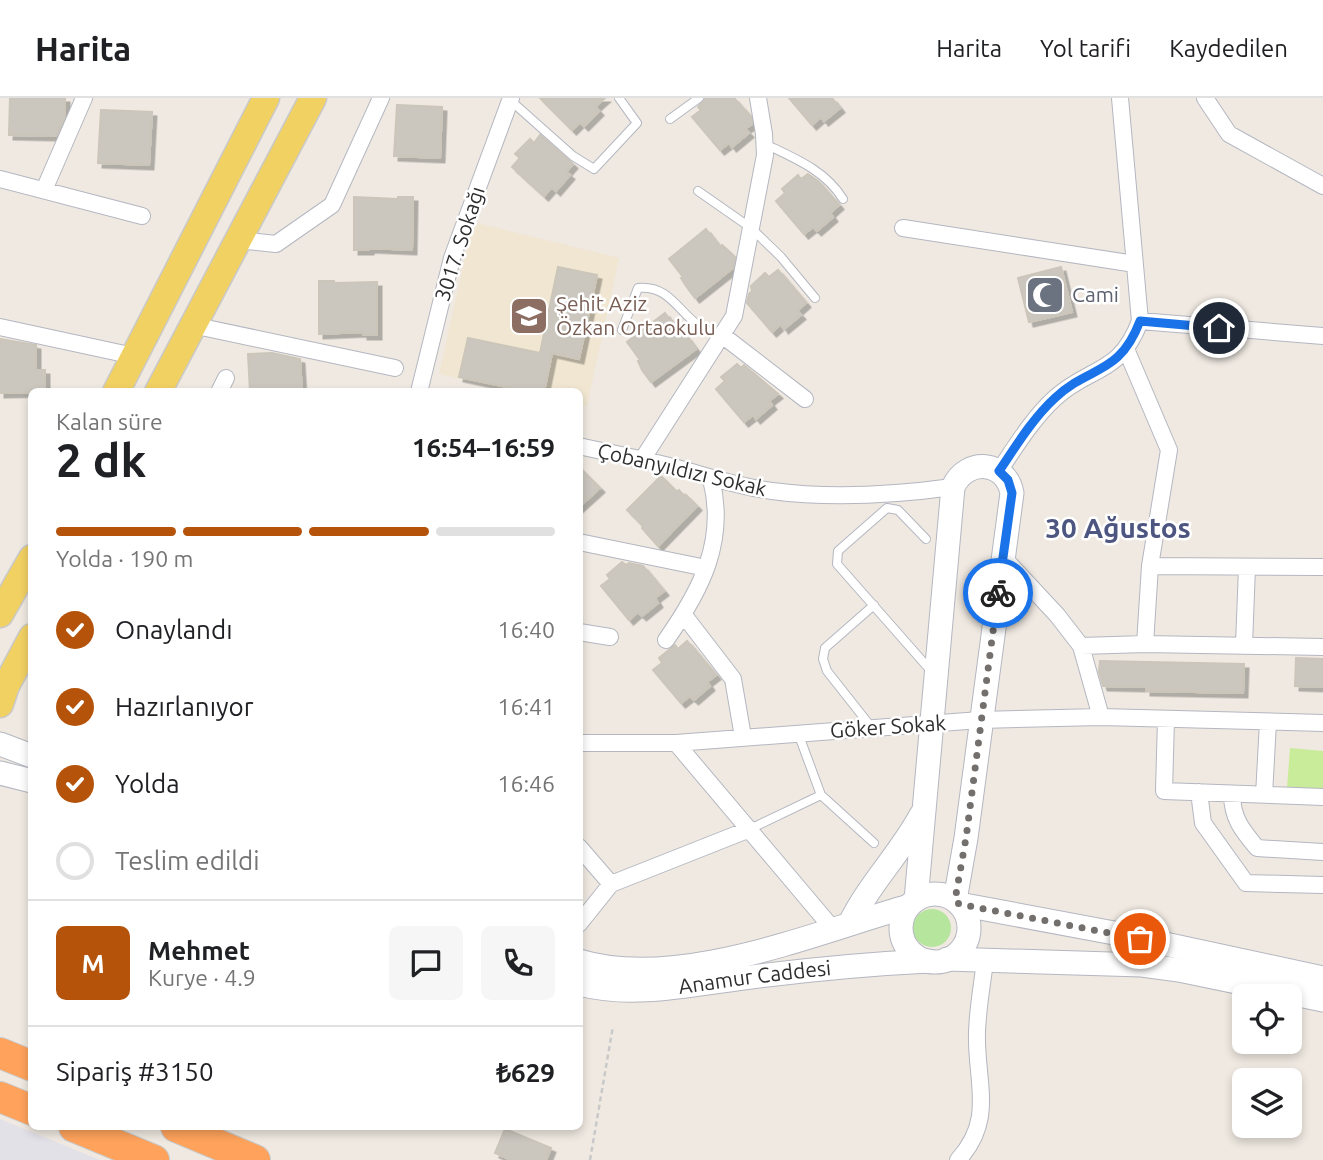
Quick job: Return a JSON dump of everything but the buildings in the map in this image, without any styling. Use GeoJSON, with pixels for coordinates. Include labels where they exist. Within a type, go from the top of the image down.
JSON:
{"type":"FeatureCollection","features":[{"type":"Feature","properties":{"kind":"highway"},"geometry":{"type":"LineString","coordinates":[[0,1053],[28,1064]]}},
{"type":"Feature","properties":{"kind":"highway"},"geometry":{"type":"LineString","coordinates":[[0,1097],[28,1108]]}},
{"type":"Feature","properties":{"kind":"highway"},"geometry":{"type":"LineString","coordinates":[[81,1130],[154,1160]]}},
{"type":"Feature","properties":{"kind":"highway"},"geometry":{"type":"LineString","coordinates":[[194,1131],[255,1160]]}},
{"type":"Feature","properties":{"kind":"main road"},"geometry":{"type":"LineString","coordinates":[[118,388],[266,98]]}},
{"type":"Feature","properties":{"kind":"main road"},"geometry":{"type":"LineString","coordinates":[[160,388],[313,98]]}},
{"type":"Feature","properties":{"kind":"main road"},"geometry":{"type":"LineString","coordinates":[[0,614],[28,565]]}},
{"type":"Feature","properties":{"kind":"main road"},"geometry":{"type":"LineString","coordinates":[[0,704],[6,686],[28,645]]}},
{"type":"Feature","properties":{"kind":"street"},"geometry":{"type":"LineString","coordinates":[[44,190],[84,98]]}},
{"type":"Feature","properties":{"kind":"street"},"geometry":{"type":"LineString","coordinates":[[239,240],[276,244],[332,205],[381,98]]}},
{"type":"Feature","properties":{"kind":"street"},"geometry":{"type":"LineString","coordinates":[[642,460],[734,316],[765,144],[758,98]]}},
{"type":"Feature","properties":{"kind":"street"},"geometry":{"type":"LineString","coordinates":[[999,471],[1052,401],[1073,384],[1105,368],[1126,349],[1140,321],[1120,98]]}},
{"type":"Feature","properties":{"kind":"street"},"geometry":{"type":"LineString","coordinates":[[1205,98],[1229,134],[1323,186]]}},
{"type":"Feature","properties":{"kind":"street","name":"3017. Sokağı"},"geometry":{"type":"LineString","coordinates":[[420,388],[452,258],[511,99]]}},
{"type":"Feature","properties":{"kind":"street"},"geometry":{"type":"LineString","coordinates":[[0,179],[142,216]]}},
{"type":"Feature","properties":{"kind":"street"},"geometry":{"type":"LineString","coordinates":[[904,228],[1135,264]]}},
{"type":"Feature","properties":{"kind":"street"},"geometry":{"type":"LineString","coordinates":[[1140,321],[1323,336]]}},
{"type":"Feature","properties":{"kind":"street"},"geometry":{"type":"LineString","coordinates":[[192,325],[395,368]]}},
{"type":"Feature","properties":{"kind":"street"},"geometry":{"type":"LineString","coordinates":[[0,327],[134,356]]}},
{"type":"Feature","properties":{"kind":"street"},"geometry":{"type":"LineString","coordinates":[[722,335],[805,399]]}},
{"type":"Feature","properties":{"kind":"street"},"geometry":{"type":"LineString","coordinates":[[1126,349],[1169,450],[1150,566],[1145,644]]}},
{"type":"Feature","properties":{"kind":"street","name":"Çobanyıldızı Sokak"},"geometry":{"type":"LineString","coordinates":[[583,447],[770,491],[884,494],[953,487]]}},
{"type":"Feature","properties":{"kind":"street"},"geometry":{"type":"LineString","coordinates":[[986,466],[999,471],[1008,480],[1012,493],[957,902],[968,919],[968,935],[960,950],[938,960],[913,953],[903,939],[902,922],[912,903],[924,809],[953,487],[960,475],[972,467],[986,466]]}},
{"type":"Feature","properties":{"kind":"street"},"geometry":{"type":"LineString","coordinates":[[666,640],[683,614],[706,568],[716,528],[716,503],[711,479]]}},
{"type":"Feature","properties":{"kind":"street"},"geometry":{"type":"LineString","coordinates":[[583,543],[706,568]]}},
{"type":"Feature","properties":{"kind":"street"},"geometry":{"type":"LineString","coordinates":[[1003,557],[1057,615],[1081,646],[1101,717]]}},
{"type":"Feature","properties":{"kind":"street"},"geometry":{"type":"LineString","coordinates":[[1150,566],[1323,567]]}},
{"type":"Feature","properties":{"kind":"street"},"geometry":{"type":"LineString","coordinates":[[1244,645],[1247,567]]}},
{"type":"Feature","properties":{"kind":"street"},"geometry":{"type":"LineString","coordinates":[[683,614],[733,679],[743,737]]}},
{"type":"Feature","properties":{"kind":"street"},"geometry":{"type":"LineString","coordinates":[[583,633],[610,637]]}},
{"type":"Feature","properties":{"kind":"street"},"geometry":{"type":"LineString","coordinates":[[1081,646],[1145,644],[1323,647]]}},
{"type":"Feature","properties":{"kind":"street","name":"Göker Sokak"},"geometry":{"type":"LineString","coordinates":[[583,743],[676,743],[980,720],[1101,717],[1323,723]]}},
{"type":"Feature","properties":{"kind":"street"},"geometry":{"type":"LineString","coordinates":[[1166,719],[1164,791],[1323,797]]}},
{"type":"Feature","properties":{"kind":"street"},"geometry":{"type":"LineString","coordinates":[[1264,795],[1268,722]]}},
{"type":"Feature","properties":{"kind":"street"},"geometry":{"type":"LineString","coordinates":[[676,743],[750,829],[841,926],[905,842],[924,809]]}},
{"type":"Feature","properties":{"kind":"street"},"geometry":{"type":"LineString","coordinates":[[0,744],[28,754]]}},
{"type":"Feature","properties":{"kind":"street"},"geometry":{"type":"LineString","coordinates":[[0,773],[28,780]]}},
{"type":"Feature","properties":{"kind":"street"},"geometry":{"type":"LineString","coordinates":[[1199,792],[1203,822],[1246,883],[1323,886]]}},
{"type":"Feature","properties":{"kind":"street"},"geometry":{"type":"LineString","coordinates":[[1232,794],[1233,813],[1238,825],[1257,849],[1323,852]]}},
{"type":"Feature","properties":{"kind":"street"},"geometry":{"type":"LineString","coordinates":[[583,919],[611,884],[750,829]]}},
{"type":"Feature","properties":{"kind":"street"},"geometry":{"type":"LineString","coordinates":[[583,852],[611,884]]}},
{"type":"Feature","properties":{"kind":"street"},"geometry":{"type":"LineString","coordinates":[[912,903],[923,896],[939,894],[957,902],[984,908],[1323,978]]}},
{"type":"Feature","properties":{"kind":"street","name":"Anamur Caddesi"},"geometry":{"type":"LineString","coordinates":[[583,962],[624,968],[677,967],[757,951],[912,903]]}},
{"type":"Feature","properties":{"kind":"street","name":"Anamur Caddesi"},"geometry":{"type":"LineString","coordinates":[[583,985],[613,990],[659,990],[866,964],[938,960],[1142,965],[1179,970],[1323,1000]]}},
{"type":"Feature","properties":{"kind":"street"},"geometry":{"type":"LineString","coordinates":[[958,1160],[974,1138],[981,1116],[977,1040],[985,961]]}},
{"type":"Feature","properties":{"kind":"lane"},"geometry":{"type":"LineString","coordinates":[[511,99],[573,156],[594,169],[637,123],[619,98]]}},
{"type":"Feature","properties":{"kind":"lane"},"geometry":{"type":"LineString","coordinates":[[670,119],[699,98]]}},
{"type":"Feature","properties":{"kind":"lane"},"geometry":{"type":"LineString","coordinates":[[765,144],[807,165],[833,184],[843,199]]}},
{"type":"Feature","properties":{"kind":"lane"},"geometry":{"type":"LineString","coordinates":[[698,191],[751,228],[781,257],[816,299]]}},
{"type":"Feature","properties":{"kind":"lane"},"geometry":{"type":"LineString","coordinates":[[622,330],[638,288],[650,287],[666,294],[694,324],[707,333],[722,335]]}},
{"type":"Feature","properties":{"kind":"lane"},"geometry":{"type":"LineString","coordinates":[[926,539],[898,510],[887,508],[838,551],[838,564],[936,677]]}},
{"type":"Feature","properties":{"kind":"lane"},"geometry":{"type":"LineString","coordinates":[[872,728],[827,671],[823,659],[825,648],[874,606]]}},
{"type":"Feature","properties":{"kind":"lane"},"geometry":{"type":"LineString","coordinates":[[798,733],[821,795],[874,843]]}},
{"type":"Feature","properties":{"kind":"lane"},"geometry":{"type":"LineString","coordinates":[[750,829],[821,795]]}},
{"type":"Feature","properties":{"kind":"path"},"geometry":{"type":"LineString","coordinates":[[590,1160],[613,1026]]}},
{"type":"Feature","properties":{"kind":"shaded area","name":"Şehit Aziz Özkan Ortaokulu"},"geometry":{"type":"Polygon","coordinates":[[[477,223],[619,258],[587,406],[583,406],[583,388],[504,388],[439,374],[469,240],[477,223]]]}},
{"type":"Feature","properties":{"kind":"shaded area"},"geometry":{"type":"Polygon","coordinates":[[[0,1119],[100,1160],[0,1160],[0,1119]]]}},
{"type":"Feature","properties":{"kind":"green space"},"geometry":{"type":"Polygon","coordinates":[[[1290,748],[1323,751],[1323,791],[1287,788],[1290,748]]]}},
{"type":"Feature","properties":{"kind":"green space"},"geometry":{"type":"Polygon","coordinates":[[[932,909],[945,915],[951,928],[945,941],[932,947],[919,941],[913,928],[919,915],[932,909]]]}},
{"type":"Feature","properties":{"kind":"way so far"},"geometry":{"type":"LineString","coordinates":[[998,593],[966,838],[955,900],[959,904],[1140,939]]}},
{"type":"Feature","properties":{"kind":"place","name":"Cami"},"geometry":{"type":"Point","coordinates":[1045,295]}},
{"type":"Feature","properties":{"kind":"place","name":"Şehit Aziz Özkan Ortaokulu"},"geometry":{"type":"Point","coordinates":[529,316]}},
{"type":"Feature","properties":{"kind":"district","name":"30 Ağustos"},"geometry":{"type":"Point","coordinates":[1118,528]}},
{"type":"Feature","properties":{"kind":"route"},"geometry":{"type":"LineString","coordinates":[[998,593],[1012,493],[1008,480],[999,471],[1052,401],[1073,384],[1114,362],[1130,344],[1140,321],[1219,328]]}}]}
